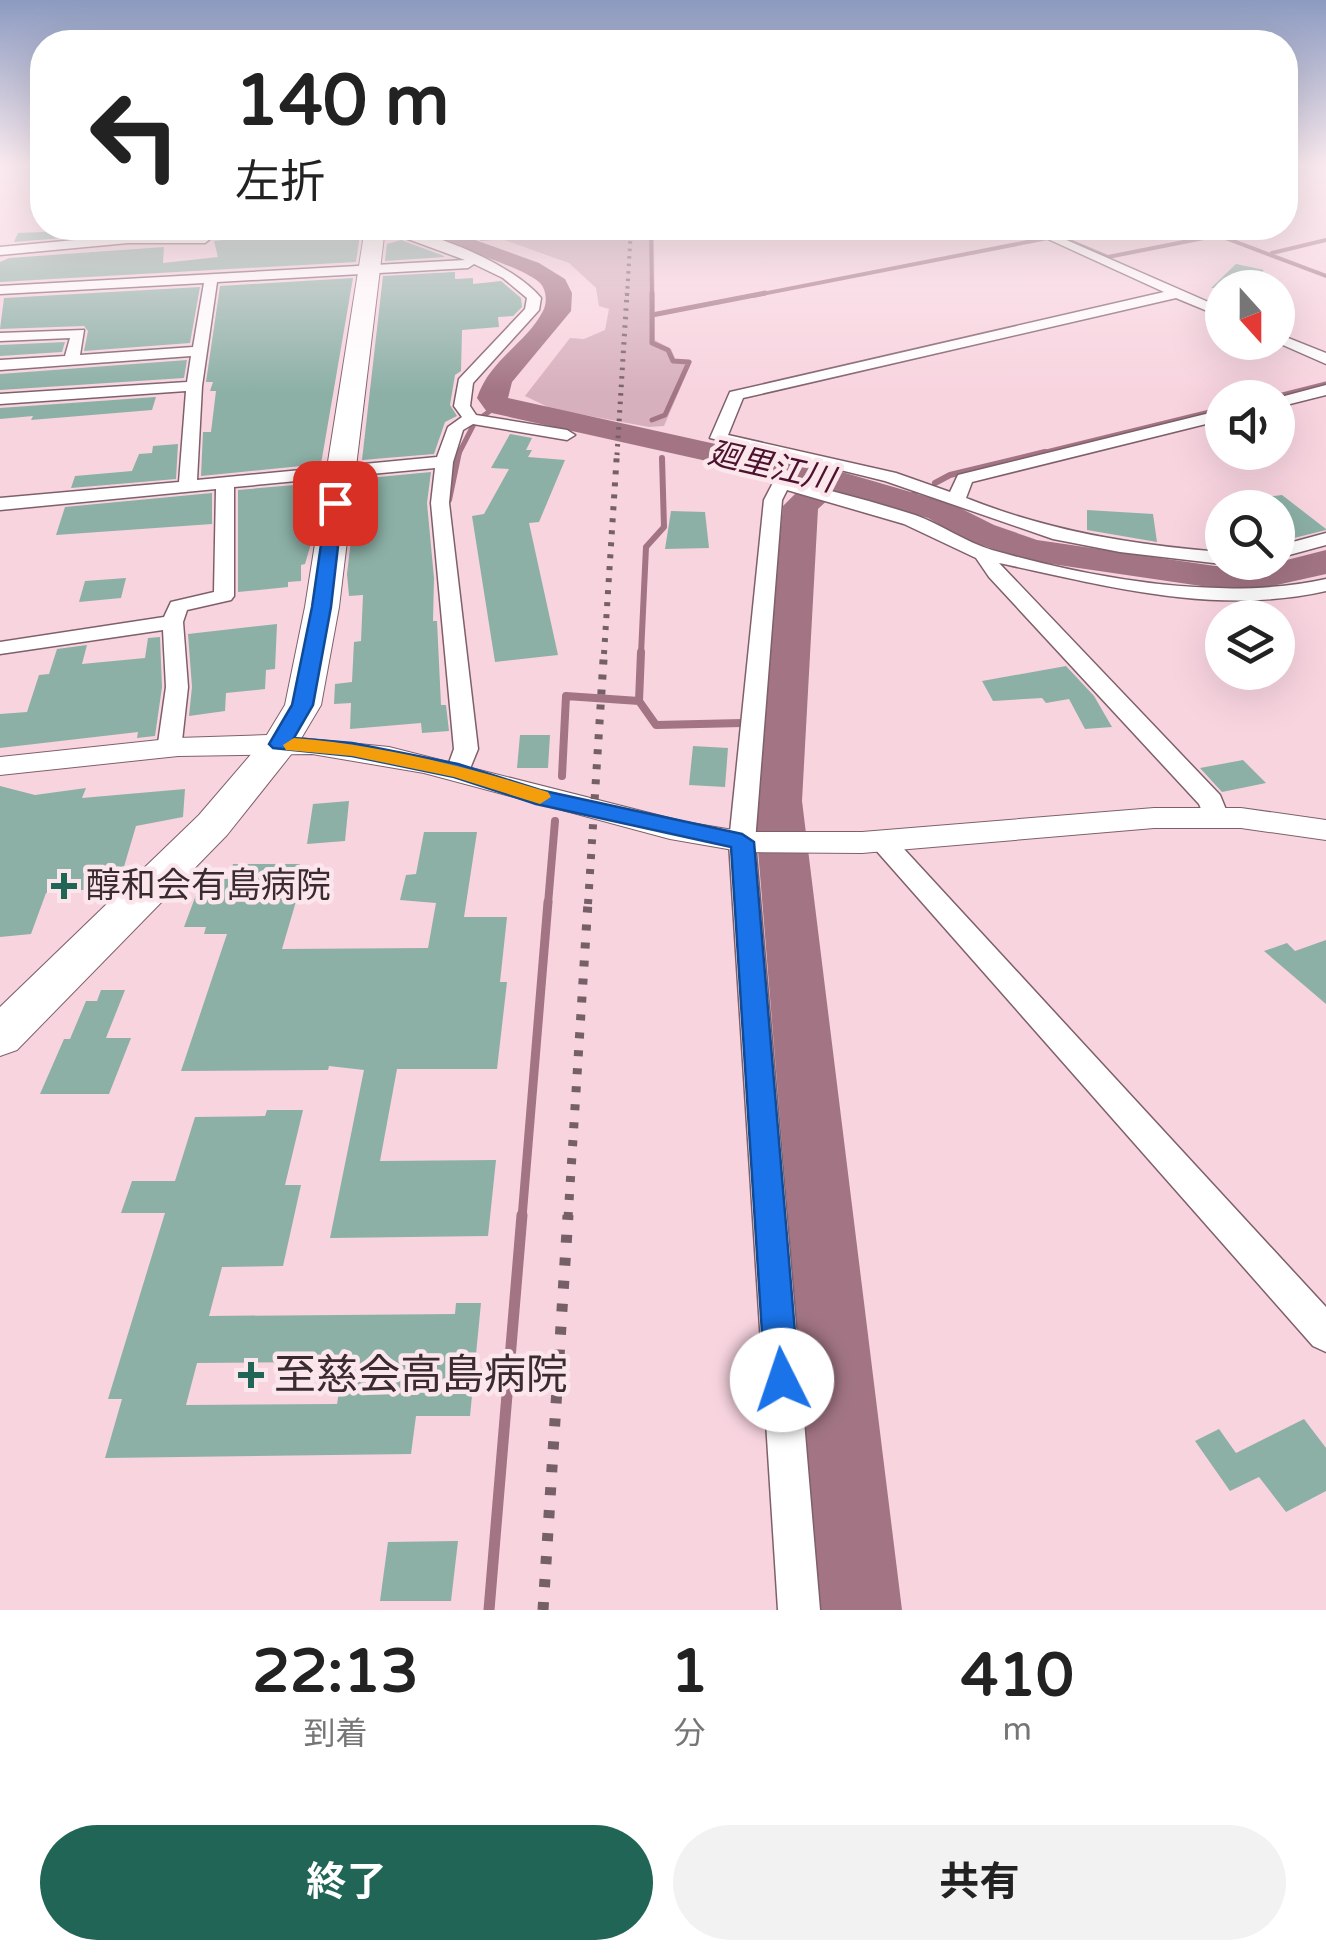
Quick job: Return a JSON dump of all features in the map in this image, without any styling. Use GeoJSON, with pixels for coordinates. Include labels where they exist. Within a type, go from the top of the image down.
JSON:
{"type":"FeatureCollection","features":[{"type":"Feature","properties":{"kind":"highway"},"geometry":{"type":"LineString","coordinates":[[0,1037],[213,825],[280,744],[303,705],[322,607],[374,242]]}},
{"type":"Feature","properties":{"kind":"street"},"geometry":{"type":"LineString","coordinates":[[0,252],[97,242]]}},
{"type":"Feature","properties":{"kind":"street"},"geometry":{"type":"LineString","coordinates":[[146,242],[210,253],[370,269],[478,263]]}},
{"type":"Feature","properties":{"kind":"street"},"geometry":{"type":"LineString","coordinates":[[0,290],[210,253],[246,242]]}},
{"type":"Feature","properties":{"kind":"street"},"geometry":{"type":"LineString","coordinates":[[422,242],[521,281],[534,298],[532,310],[465,382],[462,406],[475,421]]}},
{"type":"Feature","properties":{"kind":"street"},"geometry":{"type":"LineString","coordinates":[[1060,242],[1205,304]]}},
{"type":"Feature","properties":{"kind":"street"},"geometry":{"type":"LineString","coordinates":[[188,487],[194,386],[202,351],[210,253]]}},
{"type":"Feature","properties":{"kind":"street"},"geometry":{"type":"LineString","coordinates":[[1180,293],[736,395],[718,438],[890,477],[1058,537],[1205,557]]}},
{"type":"Feature","properties":{"kind":"street"},"geometry":{"type":"LineString","coordinates":[[0,336],[79,333],[71,360]]}},
{"type":"Feature","properties":{"kind":"street"},"geometry":{"type":"LineString","coordinates":[[1295,345],[1326,336]]}},
{"type":"Feature","properties":{"kind":"street"},"geometry":{"type":"LineString","coordinates":[[1295,345],[1326,359]]}},
{"type":"Feature","properties":{"kind":"street"},"geometry":{"type":"LineString","coordinates":[[0,366],[202,351]]}},
{"type":"Feature","properties":{"kind":"street"},"geometry":{"type":"LineString","coordinates":[[0,400],[194,386]]}},
{"type":"Feature","properties":{"kind":"street"},"geometry":{"type":"LineString","coordinates":[[1295,398],[1326,390]]}},
{"type":"Feature","properties":{"kind":"street"},"geometry":{"type":"LineString","coordinates":[[956,500],[964,478],[1205,419]]}},
{"type":"Feature","properties":{"kind":"street"},"geometry":{"type":"LineString","coordinates":[[458,771],[466,750],[440,502],[444,462],[456,428],[475,421],[567,436]]}},
{"type":"Feature","properties":{"kind":"street"},"geometry":{"type":"LineString","coordinates":[[0,504],[444,462]]}},
{"type":"Feature","properties":{"kind":"street"},"geometry":{"type":"LineString","coordinates":[[862,504],[890,477]]}},
{"type":"Feature","properties":{"kind":"street"},"geometry":{"type":"LineString","coordinates":[[169,750],[177,687],[174,622],[178,606],[224,596],[224,483]]}},
{"type":"Feature","properties":{"kind":"street"},"geometry":{"type":"LineString","coordinates":[[799,1610],[742,842],[774,500],[781,483],[911,520],[983,554],[1127,583],[1216,595],[1306,592],[1326,586]]}},
{"type":"Feature","properties":{"kind":"street"},"geometry":{"type":"LineString","coordinates":[[1295,547],[1326,539]]}},
{"type":"Feature","properties":{"kind":"street"},"geometry":{"type":"LineString","coordinates":[[983,554],[996,573],[1211,802],[1216,816]]}},
{"type":"Feature","properties":{"kind":"street"},"geometry":{"type":"LineString","coordinates":[[0,648],[174,622]]}},
{"type":"Feature","properties":{"kind":"street"},"geometry":{"type":"LineString","coordinates":[[0,766],[280,744],[352,750],[458,771],[536,796],[742,842],[883,842],[1084,822],[1216,816],[1326,830]]}},
{"type":"Feature","properties":{"kind":"street"},"geometry":{"type":"LineString","coordinates":[[883,842],[1326,1334]]}},
{"type":"Feature","properties":{"kind":"shaded area"},"geometry":{"type":"Polygon","coordinates":[[[510,242],[654,242],[655,340],[671,349],[676,360],[692,361],[664,426],[649,427],[552,409],[525,396],[570,338],[584,339],[605,330],[609,309],[599,306],[596,288],[569,263],[510,242]]]}},
{"type":"Feature","properties":{"kind":"building"},"geometry":{"type":"Polygon","coordinates":[[[214,242],[359,242],[356,262],[0,282],[0,262],[9,258],[164,247],[163,263],[218,257],[214,242]]]}},
{"type":"Feature","properties":{"kind":"building"},"geometry":{"type":"Polygon","coordinates":[[[407,242],[444,257],[385,261],[387,244],[407,242]]]}},
{"type":"Feature","properties":{"kind":"building"},"geometry":{"type":"Polygon","coordinates":[[[1236,264],[1264,270],[1230,270],[1236,264]]]}},
{"type":"Feature","properties":{"kind":"building"},"geometry":{"type":"Polygon","coordinates":[[[455,272],[455,279],[473,278],[473,284],[501,281],[521,298],[522,307],[513,316],[498,317],[499,327],[462,330],[461,371],[455,375],[450,405],[457,416],[445,422],[434,454],[362,460],[383,276],[455,272]]]}},
{"type":"Feature","properties":{"kind":"building"},"geometry":{"type":"Polygon","coordinates":[[[353,278],[321,464],[201,476],[203,432],[211,432],[216,391],[210,391],[213,382],[206,382],[220,286],[353,278]]]}},
{"type":"Feature","properties":{"kind":"building"},"geometry":{"type":"Polygon","coordinates":[[[200,287],[190,343],[84,351],[88,331],[84,326],[0,329],[4,298],[200,287]]]}},
{"type":"Feature","properties":{"kind":"building"},"geometry":{"type":"Polygon","coordinates":[[[65,342],[62,352],[0,356],[0,345],[65,342]]]}},
{"type":"Feature","properties":{"kind":"building"},"geometry":{"type":"Polygon","coordinates":[[[187,360],[184,378],[0,390],[0,374],[187,360]]]}},
{"type":"Feature","properties":{"kind":"building"},"geometry":{"type":"Polygon","coordinates":[[[156,397],[152,410],[0,419],[0,408],[156,397]]]}},
{"type":"Feature","properties":{"kind":"building"},"geometry":{"type":"Polygon","coordinates":[[[510,434],[532,438],[526,450],[532,450],[528,457],[565,460],[539,522],[529,523],[558,655],[495,662],[472,516],[484,514],[509,469],[491,468],[510,434]]]}},
{"type":"Feature","properties":{"kind":"building"},"geometry":{"type":"Polygon","coordinates":[[[178,444],[176,479],[71,488],[75,476],[132,471],[139,454],[152,453],[153,446],[178,444]]]}},
{"type":"Feature","properties":{"kind":"building"},"geometry":{"type":"Polygon","coordinates":[[[431,472],[427,503],[434,578],[433,621],[437,621],[441,705],[446,705],[449,731],[422,733],[421,723],[350,729],[351,703],[334,704],[335,684],[352,682],[354,642],[361,641],[363,595],[349,596],[347,574],[358,479],[431,472]]]}},
{"type":"Feature","properties":{"kind":"building"},"geometry":{"type":"Polygon","coordinates":[[[317,483],[312,540],[305,564],[301,565],[301,581],[288,582],[288,587],[238,592],[238,490],[317,483]]]}},
{"type":"Feature","properties":{"kind":"building"},"geometry":{"type":"Polygon","coordinates":[[[212,493],[212,524],[56,535],[65,507],[212,493]]]}},
{"type":"Feature","properties":{"kind":"building"},"geometry":{"type":"Polygon","coordinates":[[[1295,505],[1326,529],[1295,538],[1295,505]]]}},
{"type":"Feature","properties":{"kind":"building"},"geometry":{"type":"Polygon","coordinates":[[[1087,510],[1153,514],[1157,542],[1087,530],[1087,510]]]}},
{"type":"Feature","properties":{"kind":"building"},"geometry":{"type":"Polygon","coordinates":[[[671,511],[705,512],[709,548],[665,549],[671,511]]]}},
{"type":"Feature","properties":{"kind":"building"},"geometry":{"type":"Polygon","coordinates":[[[126,578],[121,598],[79,602],[85,581],[126,578]]]}},
{"type":"Feature","properties":{"kind":"building"},"geometry":{"type":"Polygon","coordinates":[[[277,624],[275,669],[266,670],[265,689],[226,693],[225,711],[189,716],[192,687],[188,634],[277,624]]]}},
{"type":"Feature","properties":{"kind":"building"},"geometry":{"type":"Polygon","coordinates":[[[160,637],[162,687],[155,736],[137,738],[138,732],[0,748],[0,714],[27,712],[39,675],[49,674],[57,649],[87,645],[82,664],[145,658],[148,638],[160,637]]]}},
{"type":"Feature","properties":{"kind":"building"},"geometry":{"type":"Polygon","coordinates":[[[1066,666],[1094,696],[1112,727],[1085,729],[1069,699],[1046,703],[1042,698],[993,701],[982,681],[1066,666]]]}},
{"type":"Feature","properties":{"kind":"building"},"geometry":{"type":"Polygon","coordinates":[[[520,735],[550,735],[548,768],[517,768],[520,735]]]}},
{"type":"Feature","properties":{"kind":"building"},"geometry":{"type":"Polygon","coordinates":[[[693,746],[728,748],[725,787],[689,785],[693,746]]]}},
{"type":"Feature","properties":{"kind":"building"},"geometry":{"type":"Polygon","coordinates":[[[1243,760],[1266,783],[1222,792],[1200,768],[1243,760]]]}},
{"type":"Feature","properties":{"kind":"building"},"geometry":{"type":"Polygon","coordinates":[[[0,786],[35,795],[86,788],[82,798],[185,789],[183,817],[136,826],[118,887],[46,893],[31,934],[0,937],[0,786]]]}},
{"type":"Feature","properties":{"kind":"building"},"geometry":{"type":"Polygon","coordinates":[[[349,801],[345,841],[307,844],[313,804],[349,801]]]}},
{"type":"Feature","properties":{"kind":"building"},"geometry":{"type":"Polygon","coordinates":[[[424,832],[477,832],[464,917],[507,917],[500,982],[507,982],[497,1069],[397,1069],[380,1161],[496,1160],[488,1236],[330,1238],[364,1070],[329,1066],[328,1070],[181,1071],[227,934],[204,934],[206,927],[184,927],[202,879],[228,879],[233,864],[300,864],[289,898],[297,898],[282,949],[428,948],[436,903],[400,900],[406,875],[416,874],[424,832]]]}},
{"type":"Feature","properties":{"kind":"building"},"geometry":{"type":"Polygon","coordinates":[[[1326,940],[1326,1004],[1264,951],[1287,943],[1295,951],[1326,940]]]}},
{"type":"Feature","properties":{"kind":"building"},"geometry":{"type":"Polygon","coordinates":[[[101,990],[125,990],[106,1038],[131,1038],[109,1094],[40,1094],[86,1001],[97,1001],[101,990]]]}},
{"type":"Feature","properties":{"kind":"building"},"geometry":{"type":"Polygon","coordinates":[[[267,1110],[303,1110],[285,1185],[301,1185],[283,1266],[222,1267],[209,1316],[455,1314],[456,1303],[481,1303],[470,1416],[416,1416],[411,1454],[105,1458],[122,1399],[108,1399],[165,1213],[121,1213],[132,1181],[175,1181],[195,1117],[265,1116],[267,1110]],[[344,1362],[197,1363],[186,1405],[337,1404],[344,1362]]]}},
{"type":"Feature","properties":{"kind":"building"},"geometry":{"type":"Polygon","coordinates":[[[1304,1419],[1326,1448],[1326,1491],[1286,1512],[1259,1477],[1230,1491],[1195,1441],[1219,1429],[1236,1453],[1304,1419]]]}},
{"type":"Feature","properties":{"kind":"building"},"geometry":{"type":"Polygon","coordinates":[[[458,1541],[451,1601],[380,1601],[388,1542],[458,1541]]]}},
{"type":"Feature","properties":{"kind":"waterway","name":"廻里江川"},"geometry":{"type":"LineString","coordinates":[[460,242],[552,279],[559,293],[558,311],[498,380],[492,398],[498,405],[830,479]]}},
{"type":"Feature","properties":{"kind":"waterway"},"geometry":{"type":"LineString","coordinates":[[651,242],[652,296]]}},
{"type":"Feature","properties":{"kind":"waterway"},"geometry":{"type":"LineString","coordinates":[[752,296],[1027,242]]}},
{"type":"Feature","properties":{"kind":"waterway"},"geometry":{"type":"LineString","coordinates":[[1073,242],[1108,257],[1183,242]]}},
{"type":"Feature","properties":{"kind":"waterway"},"geometry":{"type":"LineString","coordinates":[[1236,242],[1326,276]]}},
{"type":"Feature","properties":{"kind":"waterway"},"geometry":{"type":"LineString","coordinates":[[1272,253],[1317,242]]}},
{"type":"Feature","properties":{"kind":"waterway"},"geometry":{"type":"LineString","coordinates":[[652,315],[765,293]]}},
{"type":"Feature","properties":{"kind":"waterway"},"geometry":{"type":"LineString","coordinates":[[652,296],[652,315]]}},
{"type":"Feature","properties":{"kind":"waterway"},"geometry":{"type":"LineString","coordinates":[[652,315],[652,343],[668,350],[673,361],[689,362],[665,415],[652,420]]}},
{"type":"Feature","properties":{"kind":"waterway"},"geometry":{"type":"LineString","coordinates":[[1295,392],[1326,384]]}},
{"type":"Feature","properties":{"kind":"waterway"},"geometry":{"type":"LineString","coordinates":[[459,454],[475,422],[498,405]]}},
{"type":"Feature","properties":{"kind":"waterway"},"geometry":{"type":"LineString","coordinates":[[1034,455],[1205,413]]}},
{"type":"Feature","properties":{"kind":"waterway"},"geometry":{"type":"LineString","coordinates":[[935,483],[950,475],[1045,452]]}},
{"type":"Feature","properties":{"kind":"waterway"},"geometry":{"type":"LineString","coordinates":[[449,500],[459,454]]}},
{"type":"Feature","properties":{"kind":"waterway"},"geometry":{"type":"LineString","coordinates":[[641,654],[646,547],[664,527],[662,458]]}},
{"type":"Feature","properties":{"kind":"waterway","name":"廻里江川"},"geometry":{"type":"LineString","coordinates":[[830,479],[940,511],[981,533],[1031,550],[1215,577],[1263,577],[1302,571],[1326,561]]}},
{"type":"Feature","properties":{"kind":"waterway"},"geometry":{"type":"LineString","coordinates":[[830,479],[801,506],[778,801],[861,1610]]}},
{"type":"Feature","properties":{"kind":"waterway"},"geometry":{"type":"LineString","coordinates":[[909,502],[914,494]]}},
{"type":"Feature","properties":{"kind":"waterway"},"geometry":{"type":"LineString","coordinates":[[639,701],[641,652]]}},
{"type":"Feature","properties":{"kind":"waterway"},"geometry":{"type":"LineString","coordinates":[[562,776],[566,696],[639,701]]}},
{"type":"Feature","properties":{"kind":"waterway"},"geometry":{"type":"LineString","coordinates":[[639,701],[656,725],[784,722]]}},
{"type":"Feature","properties":{"kind":"waterway"},"geometry":{"type":"LineString","coordinates":[[548,904],[555,821]]}},
{"type":"Feature","properties":{"kind":"waterway"},"geometry":{"type":"LineString","coordinates":[[522,1218],[548,902]]}},
{"type":"Feature","properties":{"kind":"waterway"},"geometry":{"type":"LineString","coordinates":[[489,1610],[522,1215]]}},
{"type":"Feature","properties":{"kind":"railway"},"geometry":{"type":"LineString","coordinates":[[627,296],[630,242]]}},
{"type":"Feature","properties":{"kind":"railway"},"geometry":{"type":"LineString","coordinates":[[617,455],[627,293]]}},
{"type":"Feature","properties":{"kind":"railway"},"geometry":{"type":"LineString","coordinates":[[604,654],[617,452]]}},
{"type":"Feature","properties":{"kind":"railway"},"geometry":{"type":"LineString","coordinates":[[588,904],[604,652]]}},
{"type":"Feature","properties":{"kind":"railway"},"geometry":{"type":"LineString","coordinates":[[568,1218],[588,902]]}},
{"type":"Feature","properties":{"kind":"railway"},"geometry":{"type":"LineString","coordinates":[[543,1610],[568,1215]]}},
{"type":"Feature","properties":{"kind":"slow traffic"},"geometry":{"type":"LineString","coordinates":[[294,745],[352,750],[458,771],[540,797]]}},
{"type":"Feature","properties":{"kind":"place","name":"醇和会有島病院"},"geometry":{"type":"Point","coordinates":[64,886]}},
{"type":"Feature","properties":{"kind":"place","name":"至慈会高島病院"},"geometry":{"type":"Point","coordinates":[251,1375]}},
{"type":"Feature","properties":{"kind":"route"},"geometry":{"type":"LineString","coordinates":[[335,503],[322,607],[303,705],[280,744],[352,750],[458,771],[536,796],[742,842],[782,1380]]}}]}
